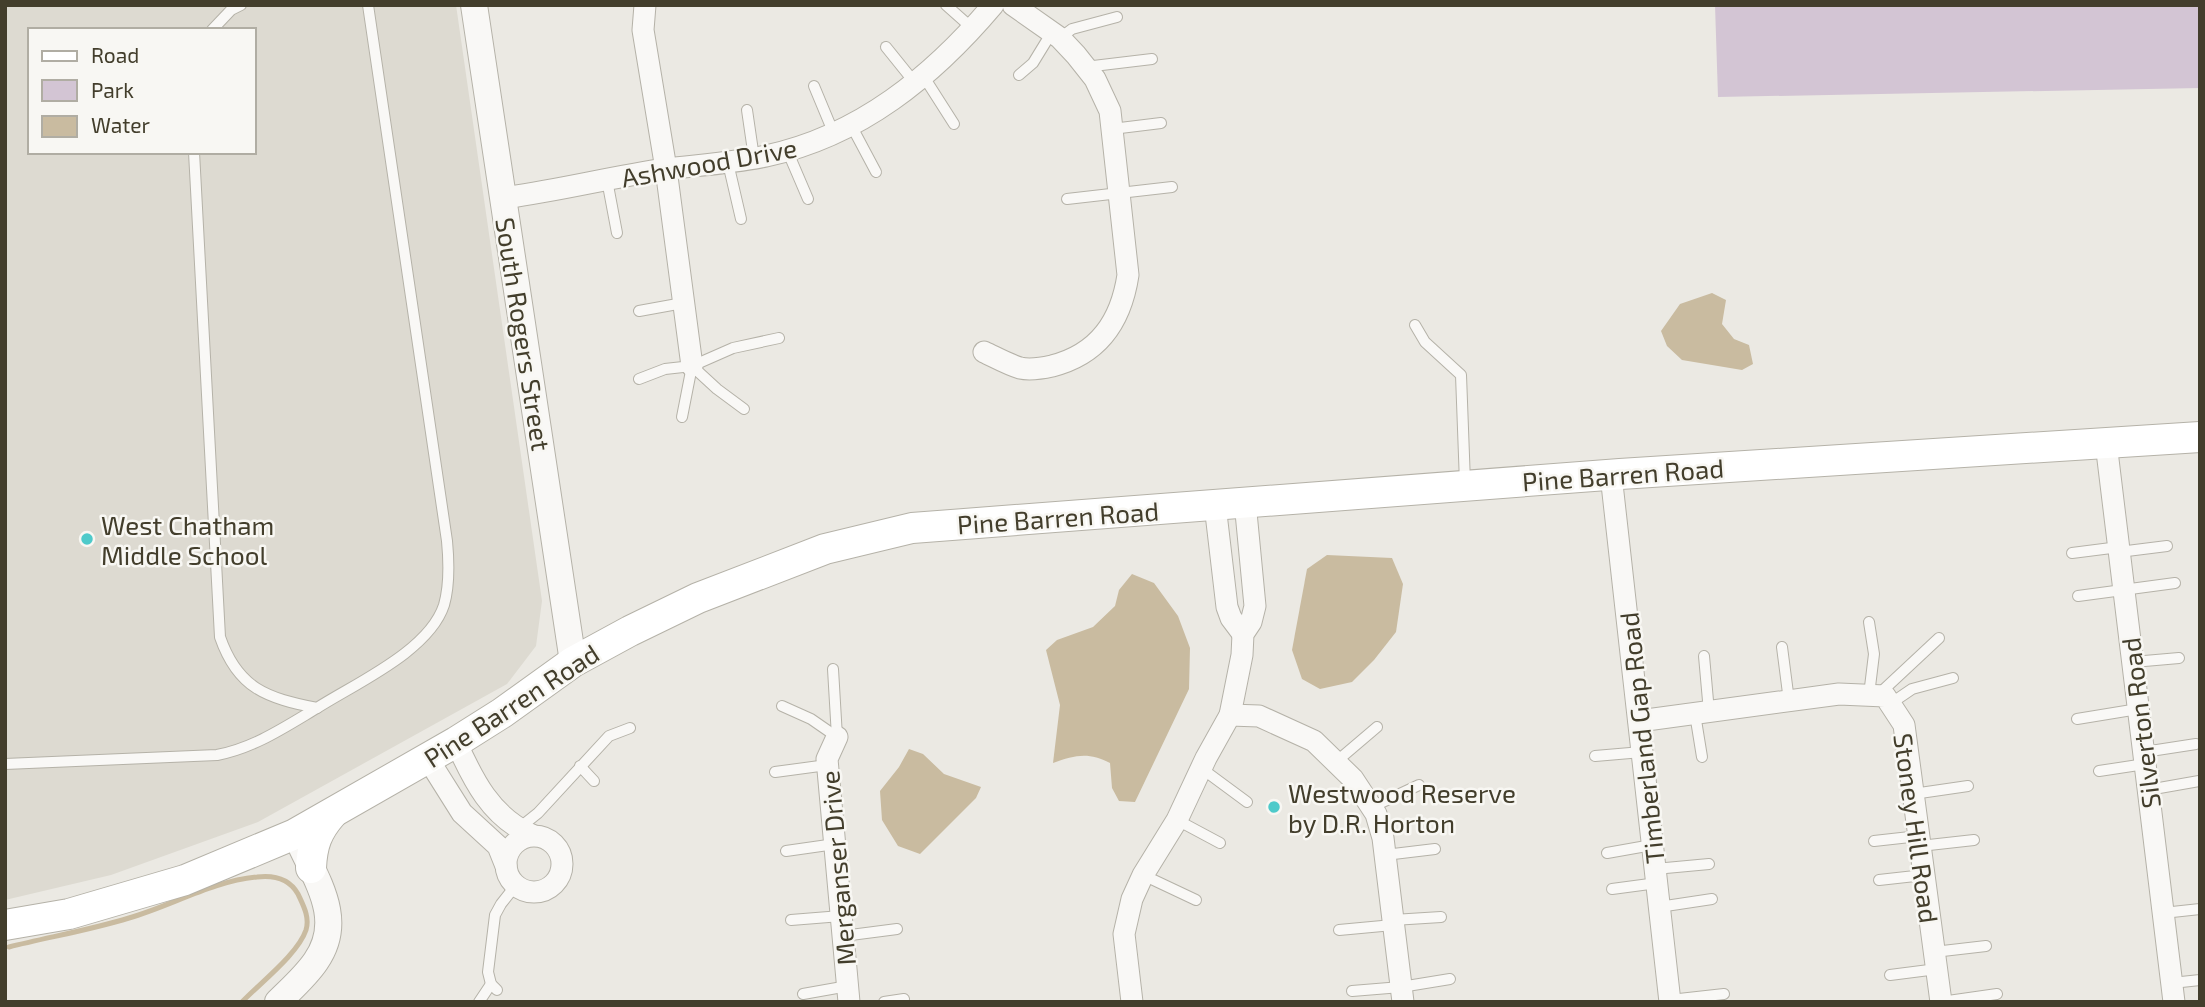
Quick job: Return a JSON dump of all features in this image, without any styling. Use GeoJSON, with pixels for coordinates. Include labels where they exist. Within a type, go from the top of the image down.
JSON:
{"type":"FeatureCollection","features":[{"type":"Feature","properties":{"kind":"main road","name":"Pine Barren Road"},"geometry":{"type":"LineString","coordinates":[[5,925],[69,914],[185,880],[295,834],[428,759],[502,713],[573,662],[630,631],[698,598],[825,548],[912,528],[1611,475],[2200,437]]}},
{"type":"Feature","properties":{"kind":"main road"},"geometry":{"type":"LineString","coordinates":[[312,867],[312,849],[320,828],[333,813]]}},
{"type":"Feature","properties":{"kind":"street","name":"South Rogers Street"},"geometry":{"type":"LineString","coordinates":[[474,5],[573,662]]}},
{"type":"Feature","properties":{"kind":"street"},"geometry":{"type":"LineString","coordinates":[[645,5],[643,30],[666,169],[692,366]]}},
{"type":"Feature","properties":{"kind":"street","name":"Ashwood Drive"},"geometry":{"type":"LineString","coordinates":[[503,198],[666,169],[754,158],[787,150],[843,129],[887,104],[919,80],[973,30],[993,5]]}},
{"type":"Feature","properties":{"kind":"street"},"geometry":{"type":"LineString","coordinates":[[984,352],[1022,369],[1045,368],[1066,362],[1102,338],[1115,321],[1125,298],[1128,275],[1110,111],[1095,79],[1056,35],[1013,5]]}},
{"type":"Feature","properties":{"kind":"street","name":"Silverton Road"},"geometry":{"type":"LineString","coordinates":[[2106,443],[2173,992]]}},
{"type":"Feature","properties":{"kind":"street","name":"Timberland Gap Road"},"geometry":{"type":"LineString","coordinates":[[1611,475],[1670,1001]]}},
{"type":"Feature","properties":{"kind":"street"},"geometry":{"type":"LineString","coordinates":[[1132,1002],[1124,934],[1132,899],[1143,875],[1177,820],[1230,715],[1242,655],[1243,634],[1251,622],[1255,606],[1245,502]]}},
{"type":"Feature","properties":{"kind":"street"},"geometry":{"type":"LineString","coordinates":[[1214,505],[1227,607],[1243,634]]}},
{"type":"Feature","properties":{"kind":"street"},"geometry":{"type":"LineString","coordinates":[[1639,721],[1839,694],[1879,698]]}},
{"type":"Feature","properties":{"kind":"street","name":"Stoney Hill Road"},"geometry":{"type":"LineString","coordinates":[[1879,698],[1904,724],[1941,1002]]}},
{"type":"Feature","properties":{"kind":"street"},"geometry":{"type":"LineString","coordinates":[[1230,715],[1259,716],[1314,741],[1353,779],[1372,807],[1384,846],[1402,994]]}},
{"type":"Feature","properties":{"kind":"street","name":"Merganser Drive"},"geometry":{"type":"LineString","coordinates":[[837,737],[827,765],[849,994]]}},
{"type":"Feature","properties":{"kind":"street"},"geometry":{"type":"LineString","coordinates":[[428,759],[462,813],[498,846],[509,877],[516,885],[525,891],[547,889],[556,882],[561,873],[560,851],[553,842],[525,832],[492,805],[474,782],[456,741]]}},
{"type":"Feature","properties":{"kind":"street"},"geometry":{"type":"LineString","coordinates":[[506,866],[512,845],[525,832]]}},
{"type":"Feature","properties":{"kind":"street"},"geometry":{"type":"LineString","coordinates":[[278,1002],[316,961],[330,930],[326,901],[295,834]]}},
{"type":"Feature","properties":{"kind":"lane"},"geometry":{"type":"LineString","coordinates":[[214,28],[231,10],[241,5]]}},
{"type":"Feature","properties":{"kind":"lane"},"geometry":{"type":"LineString","coordinates":[[5,764],[219,755],[237,751],[317,708],[409,651],[423,639],[443,606],[448,588],[447,541],[368,5]]}},
{"type":"Feature","properties":{"kind":"lane"},"geometry":{"type":"LineString","coordinates":[[946,5],[973,30]]}},
{"type":"Feature","properties":{"kind":"lane"},"geometry":{"type":"LineString","coordinates":[[1019,75],[1033,63],[1056,35],[1117,17]]}},
{"type":"Feature","properties":{"kind":"lane"},"geometry":{"type":"LineString","coordinates":[[886,47],[919,80],[954,124]]}},
{"type":"Feature","properties":{"kind":"lane"},"geometry":{"type":"LineString","coordinates":[[1085,67],[1152,59]]}},
{"type":"Feature","properties":{"kind":"lane"},"geometry":{"type":"LineString","coordinates":[[814,86],[876,172]]}},
{"type":"Feature","properties":{"kind":"lane"},"geometry":{"type":"LineString","coordinates":[[747,110],[754,158]]}},
{"type":"Feature","properties":{"kind":"lane"},"geometry":{"type":"LineString","coordinates":[[1112,129],[1161,123]]}},
{"type":"Feature","properties":{"kind":"lane"},"geometry":{"type":"LineString","coordinates":[[787,150],[808,199]]}},
{"type":"Feature","properties":{"kind":"lane"},"geometry":{"type":"LineString","coordinates":[[194,154],[220,637],[232,664],[256,689],[271,698],[317,708]]}},
{"type":"Feature","properties":{"kind":"lane"},"geometry":{"type":"LineString","coordinates":[[727,163],[741,219]]}},
{"type":"Feature","properties":{"kind":"lane"},"geometry":{"type":"LineString","coordinates":[[607,180],[617,233]]}},
{"type":"Feature","properties":{"kind":"lane"},"geometry":{"type":"LineString","coordinates":[[1067,199],[1172,187]]}},
{"type":"Feature","properties":{"kind":"lane"},"geometry":{"type":"LineString","coordinates":[[639,311],[683,303]]}},
{"type":"Feature","properties":{"kind":"lane"},"geometry":{"type":"LineString","coordinates":[[1415,325],[1425,342],[1461,375],[1465,486]]}},
{"type":"Feature","properties":{"kind":"lane"},"geometry":{"type":"LineString","coordinates":[[639,379],[665,369],[692,366],[733,348],[779,338]]}},
{"type":"Feature","properties":{"kind":"lane"},"geometry":{"type":"LineString","coordinates":[[692,366],[744,409]]}},
{"type":"Feature","properties":{"kind":"lane"},"geometry":{"type":"LineString","coordinates":[[682,417],[692,366]]}},
{"type":"Feature","properties":{"kind":"lane"},"geometry":{"type":"LineString","coordinates":[[2072,553],[2168,546]]}},
{"type":"Feature","properties":{"kind":"lane"},"geometry":{"type":"LineString","coordinates":[[2078,596],[2175,583]]}},
{"type":"Feature","properties":{"kind":"lane"},"geometry":{"type":"LineString","coordinates":[[1869,622],[1879,698]]}},
{"type":"Feature","properties":{"kind":"lane"},"geometry":{"type":"LineString","coordinates":[[1879,698],[1939,638]]}},
{"type":"Feature","properties":{"kind":"lane"},"geometry":{"type":"LineString","coordinates":[[1782,647],[1789,701]]}},
{"type":"Feature","properties":{"kind":"lane"},"geometry":{"type":"LineString","coordinates":[[1702,757],[1704,656]]}},
{"type":"Feature","properties":{"kind":"lane"},"geometry":{"type":"LineString","coordinates":[[2133,662],[2179,658]]}},
{"type":"Feature","properties":{"kind":"lane"},"geometry":{"type":"LineString","coordinates":[[833,669],[837,737]]}},
{"type":"Feature","properties":{"kind":"lane"},"geometry":{"type":"LineString","coordinates":[[1879,698],[1953,678]]}},
{"type":"Feature","properties":{"kind":"lane"},"geometry":{"type":"LineString","coordinates":[[782,706],[811,719],[837,737]]}},
{"type":"Feature","properties":{"kind":"lane"},"geometry":{"type":"LineString","coordinates":[[2077,719],[2138,709]]}},
{"type":"Feature","properties":{"kind":"lane"},"geometry":{"type":"LineString","coordinates":[[1337,761],[1377,727]]}},
{"type":"Feature","properties":{"kind":"lane"},"geometry":{"type":"LineString","coordinates":[[525,832],[538,813],[609,736],[630,728]]}},
{"type":"Feature","properties":{"kind":"lane"},"geometry":{"type":"LineString","coordinates":[[2099,771],[2196,744]]}},
{"type":"Feature","properties":{"kind":"lane"},"geometry":{"type":"LineString","coordinates":[[1595,756],[1642,752]]}},
{"type":"Feature","properties":{"kind":"lane"},"geometry":{"type":"LineString","coordinates":[[775,772],[827,765]]}},
{"type":"Feature","properties":{"kind":"lane"},"geometry":{"type":"LineString","coordinates":[[580,766],[594,781]]}},
{"type":"Feature","properties":{"kind":"lane"},"geometry":{"type":"LineString","coordinates":[[1201,768],[1247,802]]}},
{"type":"Feature","properties":{"kind":"lane"},"geometry":{"type":"LineString","coordinates":[[2148,790],[2199,781]]}},
{"type":"Feature","properties":{"kind":"lane"},"geometry":{"type":"LineString","coordinates":[[1372,807],[1419,785]]}},
{"type":"Feature","properties":{"kind":"lane"},"geometry":{"type":"LineString","coordinates":[[1913,794],[1968,786]]}},
{"type":"Feature","properties":{"kind":"lane"},"geometry":{"type":"LineString","coordinates":[[1177,820],[1220,843]]}},
{"type":"Feature","properties":{"kind":"lane"},"geometry":{"type":"LineString","coordinates":[[1874,841],[1974,841]]}},
{"type":"Feature","properties":{"kind":"lane"},"geometry":{"type":"LineString","coordinates":[[786,851],[835,844]]}},
{"type":"Feature","properties":{"kind":"lane"},"geometry":{"type":"LineString","coordinates":[[1607,853],[1653,845]]}},
{"type":"Feature","properties":{"kind":"lane"},"geometry":{"type":"LineString","coordinates":[[1384,846],[1435,849]]}},
{"type":"Feature","properties":{"kind":"lane"},"geometry":{"type":"LineString","coordinates":[[1612,889],[1709,864]]}},
{"type":"Feature","properties":{"kind":"lane"},"geometry":{"type":"LineString","coordinates":[[1143,875],[1196,900]]}},
{"type":"Feature","properties":{"kind":"lane"},"geometry":{"type":"LineString","coordinates":[[1879,880],[1924,875]]}},
{"type":"Feature","properties":{"kind":"lane"},"geometry":{"type":"LineString","coordinates":[[479,1002],[494,987],[488,972],[495,915],[500,904],[516,885]]}},
{"type":"Feature","properties":{"kind":"lane"},"geometry":{"type":"LineString","coordinates":[[1659,907],[1712,899]]}},
{"type":"Feature","properties":{"kind":"lane"},"geometry":{"type":"LineString","coordinates":[[2163,913],[2200,909]]}},
{"type":"Feature","properties":{"kind":"lane"},"geometry":{"type":"LineString","coordinates":[[1339,930],[1441,917]]}},
{"type":"Feature","properties":{"kind":"lane"},"geometry":{"type":"LineString","coordinates":[[791,920],[897,929]]}},
{"type":"Feature","properties":{"kind":"lane"},"geometry":{"type":"LineString","coordinates":[[1890,975],[1986,946]]}},
{"type":"Feature","properties":{"kind":"lane"},"geometry":{"type":"LineString","coordinates":[[1352,991],[1402,994],[1450,979]]}},
{"type":"Feature","properties":{"kind":"lane"},"geometry":{"type":"LineString","coordinates":[[2173,992],[2200,980]]}},
{"type":"Feature","properties":{"kind":"lane"},"geometry":{"type":"LineString","coordinates":[[803,994],[849,994]]}},
{"type":"Feature","properties":{"kind":"lane"},"geometry":{"type":"LineString","coordinates":[[1670,1001],[1724,994]]}},
{"type":"Feature","properties":{"kind":"lane"},"geometry":{"type":"LineString","coordinates":[[1941,1002],[1997,994]]}},
{"type":"Feature","properties":{"kind":"lane"},"geometry":{"type":"LineString","coordinates":[[884,1002],[904,999]]}},
{"type":"Feature","properties":{"kind":"shaded area"},"geometry":{"type":"Polygon","coordinates":[[[5,5],[456,5],[542,601],[536,646],[507,684],[258,822],[111,875],[5,900],[5,5]]]}},
{"type":"Feature","properties":{"kind":"green space"},"geometry":{"type":"Polygon","coordinates":[[[1715,5],[2200,5],[2200,88],[1718,97],[1715,5]]]}},
{"type":"Feature","properties":{"kind":"water"},"geometry":{"type":"Polygon","coordinates":[[[1712,293],[1726,300],[1722,324],[1734,339],[1749,345],[1753,364],[1742,370],[1682,360],[1667,346],[1661,331],[1680,304],[1712,293]]]}},
{"type":"Feature","properties":{"kind":"water"},"geometry":{"type":"Polygon","coordinates":[[[1327,555],[1392,558],[1403,584],[1396,632],[1374,660],[1352,682],[1320,689],[1302,679],[1292,650],[1307,569],[1327,555]]]}},
{"type":"Feature","properties":{"kind":"water"},"geometry":{"type":"Polygon","coordinates":[[[1132,574],[1154,583],[1178,616],[1190,648],[1189,689],[1135,802],[1119,801],[1112,788],[1110,763],[1095,757],[1082,756],[1053,763],[1060,705],[1046,650],[1057,640],[1093,627],[1115,606],[1119,590],[1132,574]]]}},
{"type":"Feature","properties":{"kind":"water"},"geometry":{"type":"Polygon","coordinates":[[[909,749],[923,754],[944,774],[981,787],[976,798],[920,854],[898,846],[882,820],[880,791],[909,749]]]}},
{"type":"Feature","properties":{"kind":"waterway"},"geometry":{"type":"LineString","coordinates":[[9,947],[129,918],[224,883],[257,877],[280,879],[290,884],[298,894],[307,916],[306,930],[295,949],[242,1002]]}},
{"type":"Feature","properties":{"kind":"place","name":"West Chatham Middle School"},"geometry":{"type":"Point","coordinates":[87,539]}},
{"type":"Feature","properties":{"kind":"place","name":"Westwood Reserve by D.R. Horton"},"geometry":{"type":"Point","coordinates":[1274,807]}}]}
